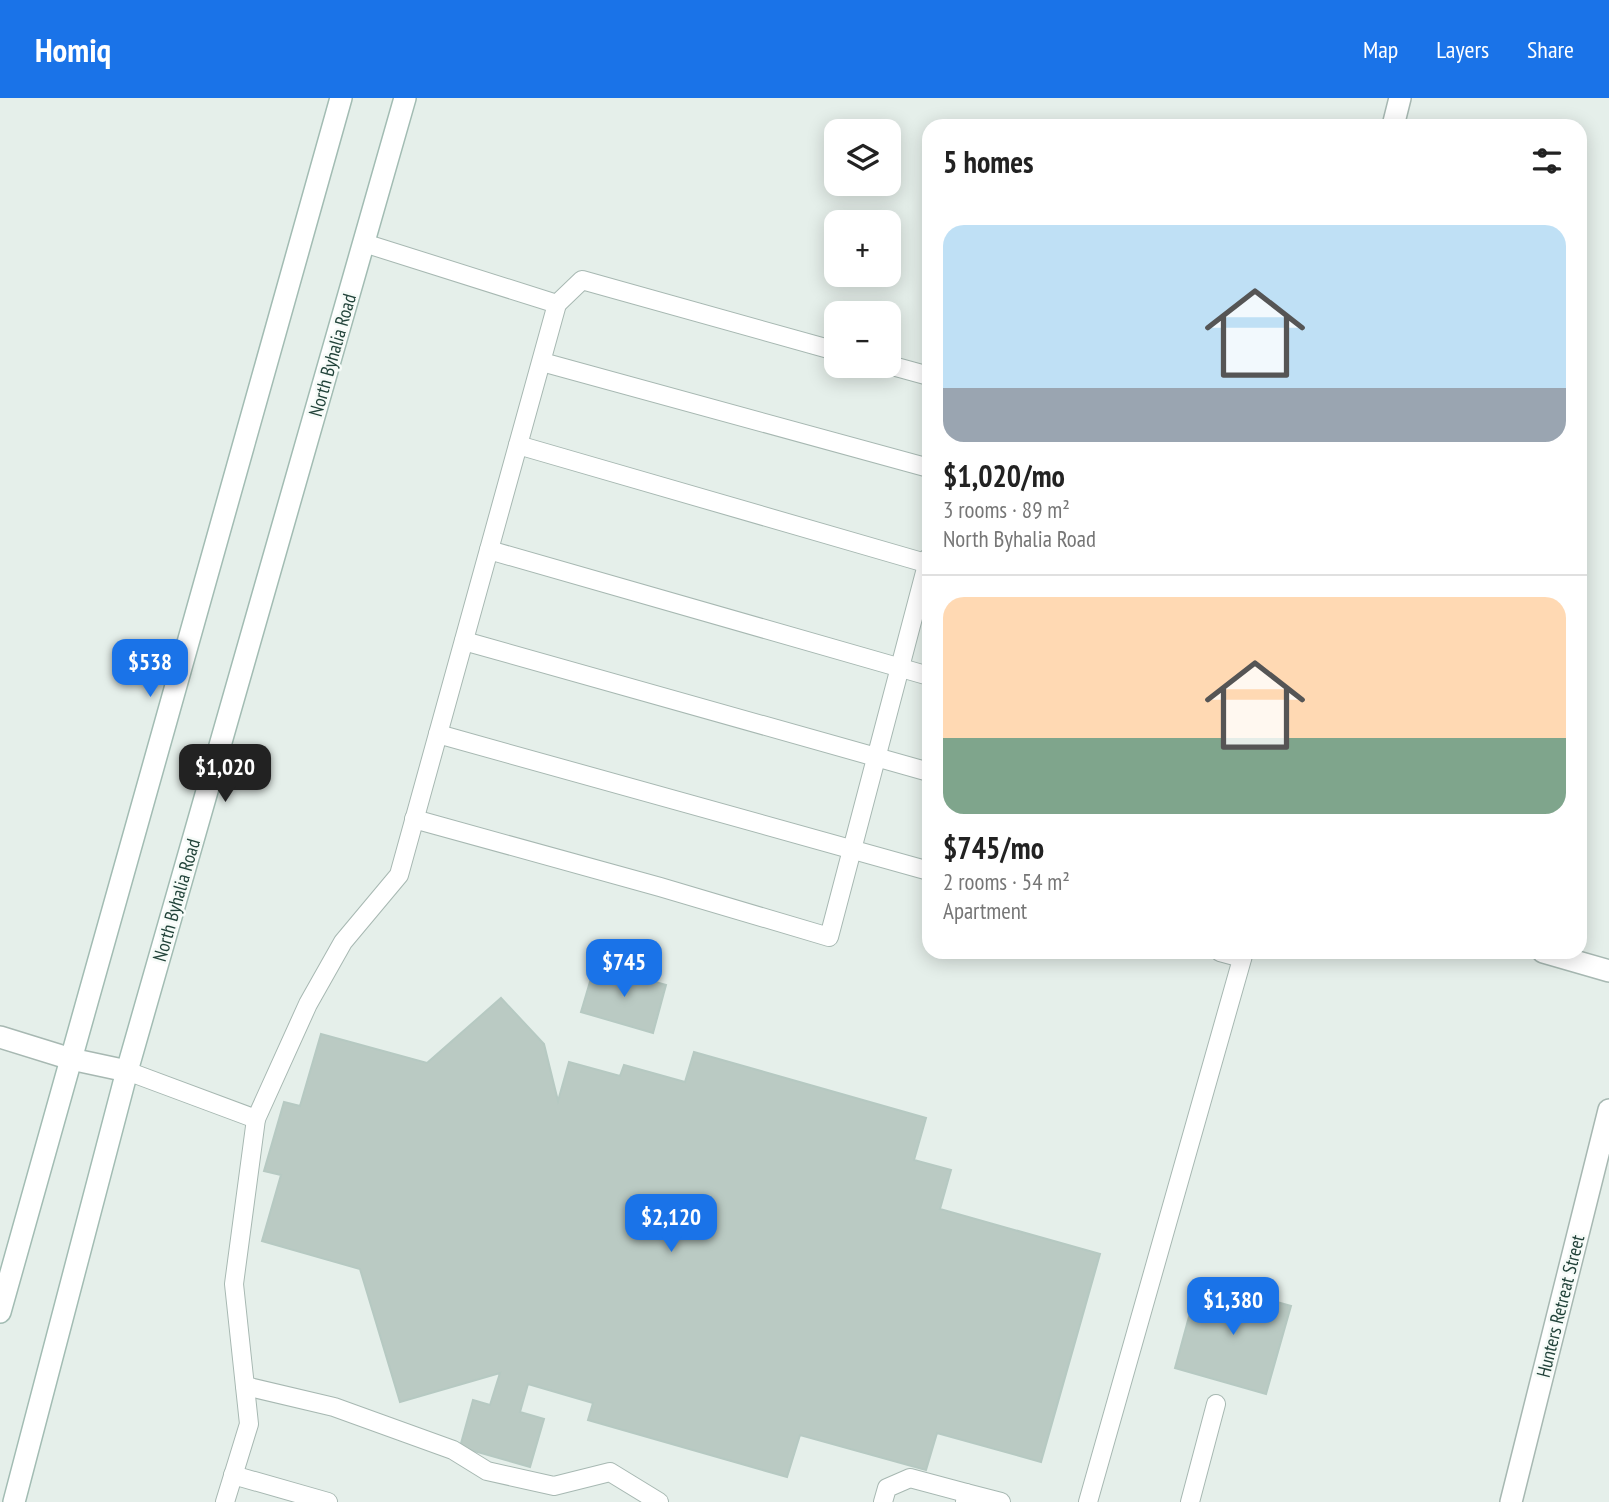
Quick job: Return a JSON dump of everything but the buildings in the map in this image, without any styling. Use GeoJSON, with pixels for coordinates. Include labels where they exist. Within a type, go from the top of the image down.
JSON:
{"type":"FeatureCollection","features":[{"type":"Feature","properties":{"kind":"main road"},"geometry":{"type":"LineString","coordinates":[[0,1312],[341,98]]}},
{"type":"Feature","properties":{"kind":"main road","name":"North Byhalia Road"},"geometry":{"type":"LineString","coordinates":[[14,1502],[127,1071],[405,98]]}},
{"type":"Feature","properties":{"kind":"main road"},"geometry":{"type":"LineString","coordinates":[[1395,119],[1400,98]]}},
{"type":"Feature","properties":{"kind":"main road"},"geometry":{"type":"LineString","coordinates":[[1567,959],[1609,971]]}},
{"type":"Feature","properties":{"kind":"main road"},"geometry":{"type":"LineString","coordinates":[[0,1037],[71,1059],[127,1071]]}},
{"type":"Feature","properties":{"kind":"main road","name":"Hunters Retreat Street"},"geometry":{"type":"LineString","coordinates":[[1511,1502],[1609,1110]]}},
{"type":"Feature","properties":{"kind":"lane"},"geometry":{"type":"LineString","coordinates":[[364,243],[558,304]]}},
{"type":"Feature","properties":{"kind":"lane"},"geometry":{"type":"LineString","coordinates":[[225,1502],[248,1424],[234,1284],[256,1119],[308,1004],[342,942],[399,875],[558,304],[582,280],[824,348]]}},
{"type":"Feature","properties":{"kind":"lane"},"geometry":{"type":"LineString","coordinates":[[542,362],[922,466]]}},
{"type":"Feature","properties":{"kind":"lane"},"geometry":{"type":"LineString","coordinates":[[901,368],[922,374]]}},
{"type":"Feature","properties":{"kind":"lane"},"geometry":{"type":"LineString","coordinates":[[518,445],[922,560]]}},
{"type":"Feature","properties":{"kind":"lane"},"geometry":{"type":"LineString","coordinates":[[489,550],[922,674]]}},
{"type":"Feature","properties":{"kind":"lane"},"geometry":{"type":"LineString","coordinates":[[414,819],[829,937],[922,588]]}},
{"type":"Feature","properties":{"kind":"lane"},"geometry":{"type":"LineString","coordinates":[[464,641],[922,770]]}},
{"type":"Feature","properties":{"kind":"lane"},"geometry":{"type":"LineString","coordinates":[[438,734],[922,869]]}},
{"type":"Feature","properties":{"kind":"lane"},"geometry":{"type":"LineString","coordinates":[[1088,1502],[1242,959]]}},
{"type":"Feature","properties":{"kind":"lane"},"geometry":{"type":"LineString","coordinates":[[127,1071],[256,1119]]}},
{"type":"Feature","properties":{"kind":"lane"},"geometry":{"type":"LineString","coordinates":[[245,1386],[334,1408],[453,1450],[487,1471],[554,1486],[610,1472],[659,1502]]}},
{"type":"Feature","properties":{"kind":"lane"},"geometry":{"type":"LineString","coordinates":[[1190,1502],[1216,1404]]}},
{"type":"Feature","properties":{"kind":"lane"},"geometry":{"type":"LineString","coordinates":[[233,1475],[328,1502]]}},
{"type":"Feature","properties":{"kind":"lane"},"geometry":{"type":"LineString","coordinates":[[883,1502],[887,1488],[910,1478],[965,1498],[1001,1502]]}}]}
